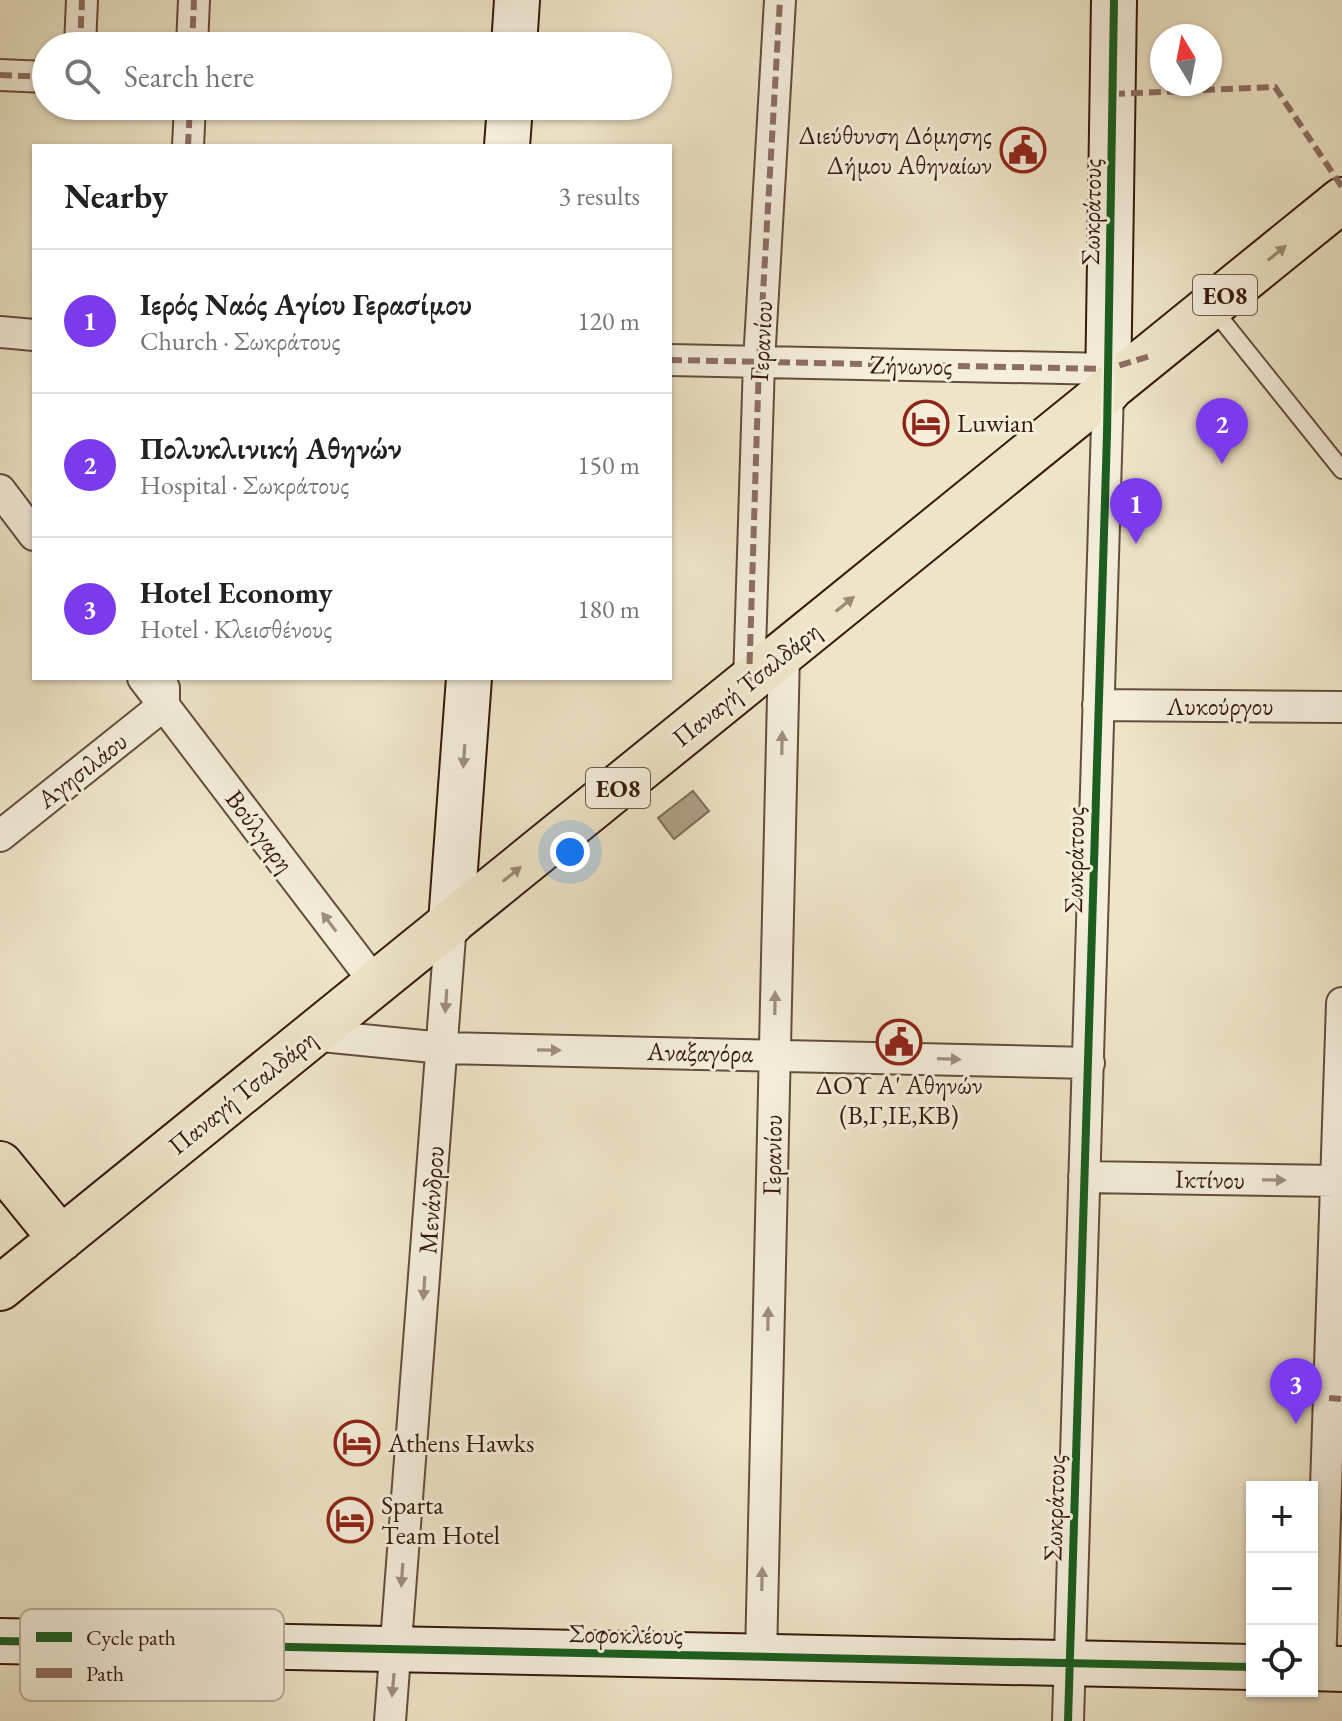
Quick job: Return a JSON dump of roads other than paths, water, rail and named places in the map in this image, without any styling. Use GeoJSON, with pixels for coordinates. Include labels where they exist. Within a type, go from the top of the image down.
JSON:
{"type":"FeatureCollection","features":[{"type":"Feature","properties":{"kind":"main road","name":"Παναγή Τσαλδάρη"},"geometry":{"type":"LineString","coordinates":[[0,1288],[749,682],[1108,380],[1150,356],[1342,200]]}},
{"type":"Feature","properties":{"kind":"main road"},"geometry":{"type":"LineString","coordinates":[[0,1164],[61,1239]]}},
{"type":"Feature","properties":{"kind":"street"},"geometry":{"type":"LineString","coordinates":[[81,32],[82,0]]}},
{"type":"Feature","properties":{"kind":"street"},"geometry":{"type":"LineString","coordinates":[[193,32],[194,0]]}},
{"type":"Feature","properties":{"kind":"street"},"geometry":{"type":"LineString","coordinates":[[515,32],[517,0]]}},
{"type":"Feature","properties":{"kind":"street","name":"Γερανίου"},"geometry":{"type":"LineString","coordinates":[[749,682],[759,362],[780,0]]}},
{"type":"Feature","properties":{"kind":"street","name":"Σωκράτους"},"geometry":{"type":"LineString","coordinates":[[1068,1721],[1108,380],[1114,0]]}},
{"type":"Feature","properties":{"kind":"street"},"geometry":{"type":"LineString","coordinates":[[0,75],[32,76]]}},
{"type":"Feature","properties":{"kind":"street"},"geometry":{"type":"LineString","coordinates":[[188,144],[189,120]]}},
{"type":"Feature","properties":{"kind":"street"},"geometry":{"type":"LineString","coordinates":[[507,144],[509,120]]}},
{"type":"Feature","properties":{"kind":"street"},"geometry":{"type":"LineString","coordinates":[[0,332],[32,335]]}},
{"type":"Feature","properties":{"kind":"street","name":"Ζήνωνος"},"geometry":{"type":"LineString","coordinates":[[672,360],[1108,380]]}},
{"type":"Feature","properties":{"kind":"street"},"geometry":{"type":"LineString","coordinates":[[0,490],[32,532]]}},
{"type":"Feature","properties":{"kind":"street","name":"Γερανίου"},"geometry":{"type":"LineString","coordinates":[[761,1657],[784,653]]}},
{"type":"Feature","properties":{"kind":"street","name":"Βούλγαρη"},"geometry":{"type":"LineString","coordinates":[[146,680],[164,692],[376,984]]}},
{"type":"Feature","properties":{"kind":"street","name":"Μενάνδρου"},"geometry":{"type":"LineString","coordinates":[[390,1721],[469,680]]}},
{"type":"Feature","properties":{"kind":"street","name":"Αγησιλάου"},"geometry":{"type":"LineString","coordinates":[[0,836],[164,692]]}},
{"type":"Feature","properties":{"kind":"street","name":"Λυκούργου"},"geometry":{"type":"LineString","coordinates":[[1098,705],[1342,707]]}},
{"type":"Feature","properties":{"kind":"street"},"geometry":{"type":"LineString","coordinates":[[1325,1668],[1336,1398],[1336,1181],[1342,1003]]}},
{"type":"Feature","properties":{"kind":"street","name":"Αναξαγόρα"},"geometry":{"type":"LineString","coordinates":[[312,1035],[443,1048],[774,1053],[1089,1063]]}},
{"type":"Feature","properties":{"kind":"street","name":"Ικτίνου"},"geometry":{"type":"LineString","coordinates":[[1084,1177],[1336,1181]]}},
{"type":"Feature","properties":{"kind":"street","name":"Σοφοκλέους"},"geometry":{"type":"LineString","coordinates":[[0,1641],[20,1641]]}},
{"type":"Feature","properties":{"kind":"street","name":"Σοφοκλέους"},"geometry":{"type":"LineString","coordinates":[[284,1647],[1246,1667]]}},
{"type":"Feature","properties":{"kind":"lane"},"geometry":{"type":"LineString","coordinates":[[1211,306],[1342,470]]}},
{"type":"Feature","properties":{"kind":"place","name":"Διεύθυνση Δόμησης Δήμου Αθηναίων"},"geometry":{"type":"Point","coordinates":[1023,150]}},
{"type":"Feature","properties":{"kind":"place","name":"Luwian"},"geometry":{"type":"Point","coordinates":[926,423]}},
{"type":"Feature","properties":{"kind":"place","name":"Πολυκλινική Αθηνών"},"geometry":{"type":"Point","coordinates":[1222,464]}},
{"type":"Feature","properties":{"kind":"place","name":"Ιερός Ναός Αγίου Γερασίμου"},"geometry":{"type":"Point","coordinates":[1136,544]}},
{"type":"Feature","properties":{"kind":"place","name":"ΔΟΥ Α' Αθηνών (Β,Γ,ΙΕ,ΚΒ)"},"geometry":{"type":"Point","coordinates":[899,1042]}},
{"type":"Feature","properties":{"kind":"place","name":"Hotel Economy"},"geometry":{"type":"Point","coordinates":[1296,1424]}},
{"type":"Feature","properties":{"kind":"place","name":"Athens Hawks"},"geometry":{"type":"Point","coordinates":[357,1443]}},
{"type":"Feature","properties":{"kind":"place","name":"Sparta Team Hotel"},"geometry":{"type":"Point","coordinates":[350,1520]}}]}
